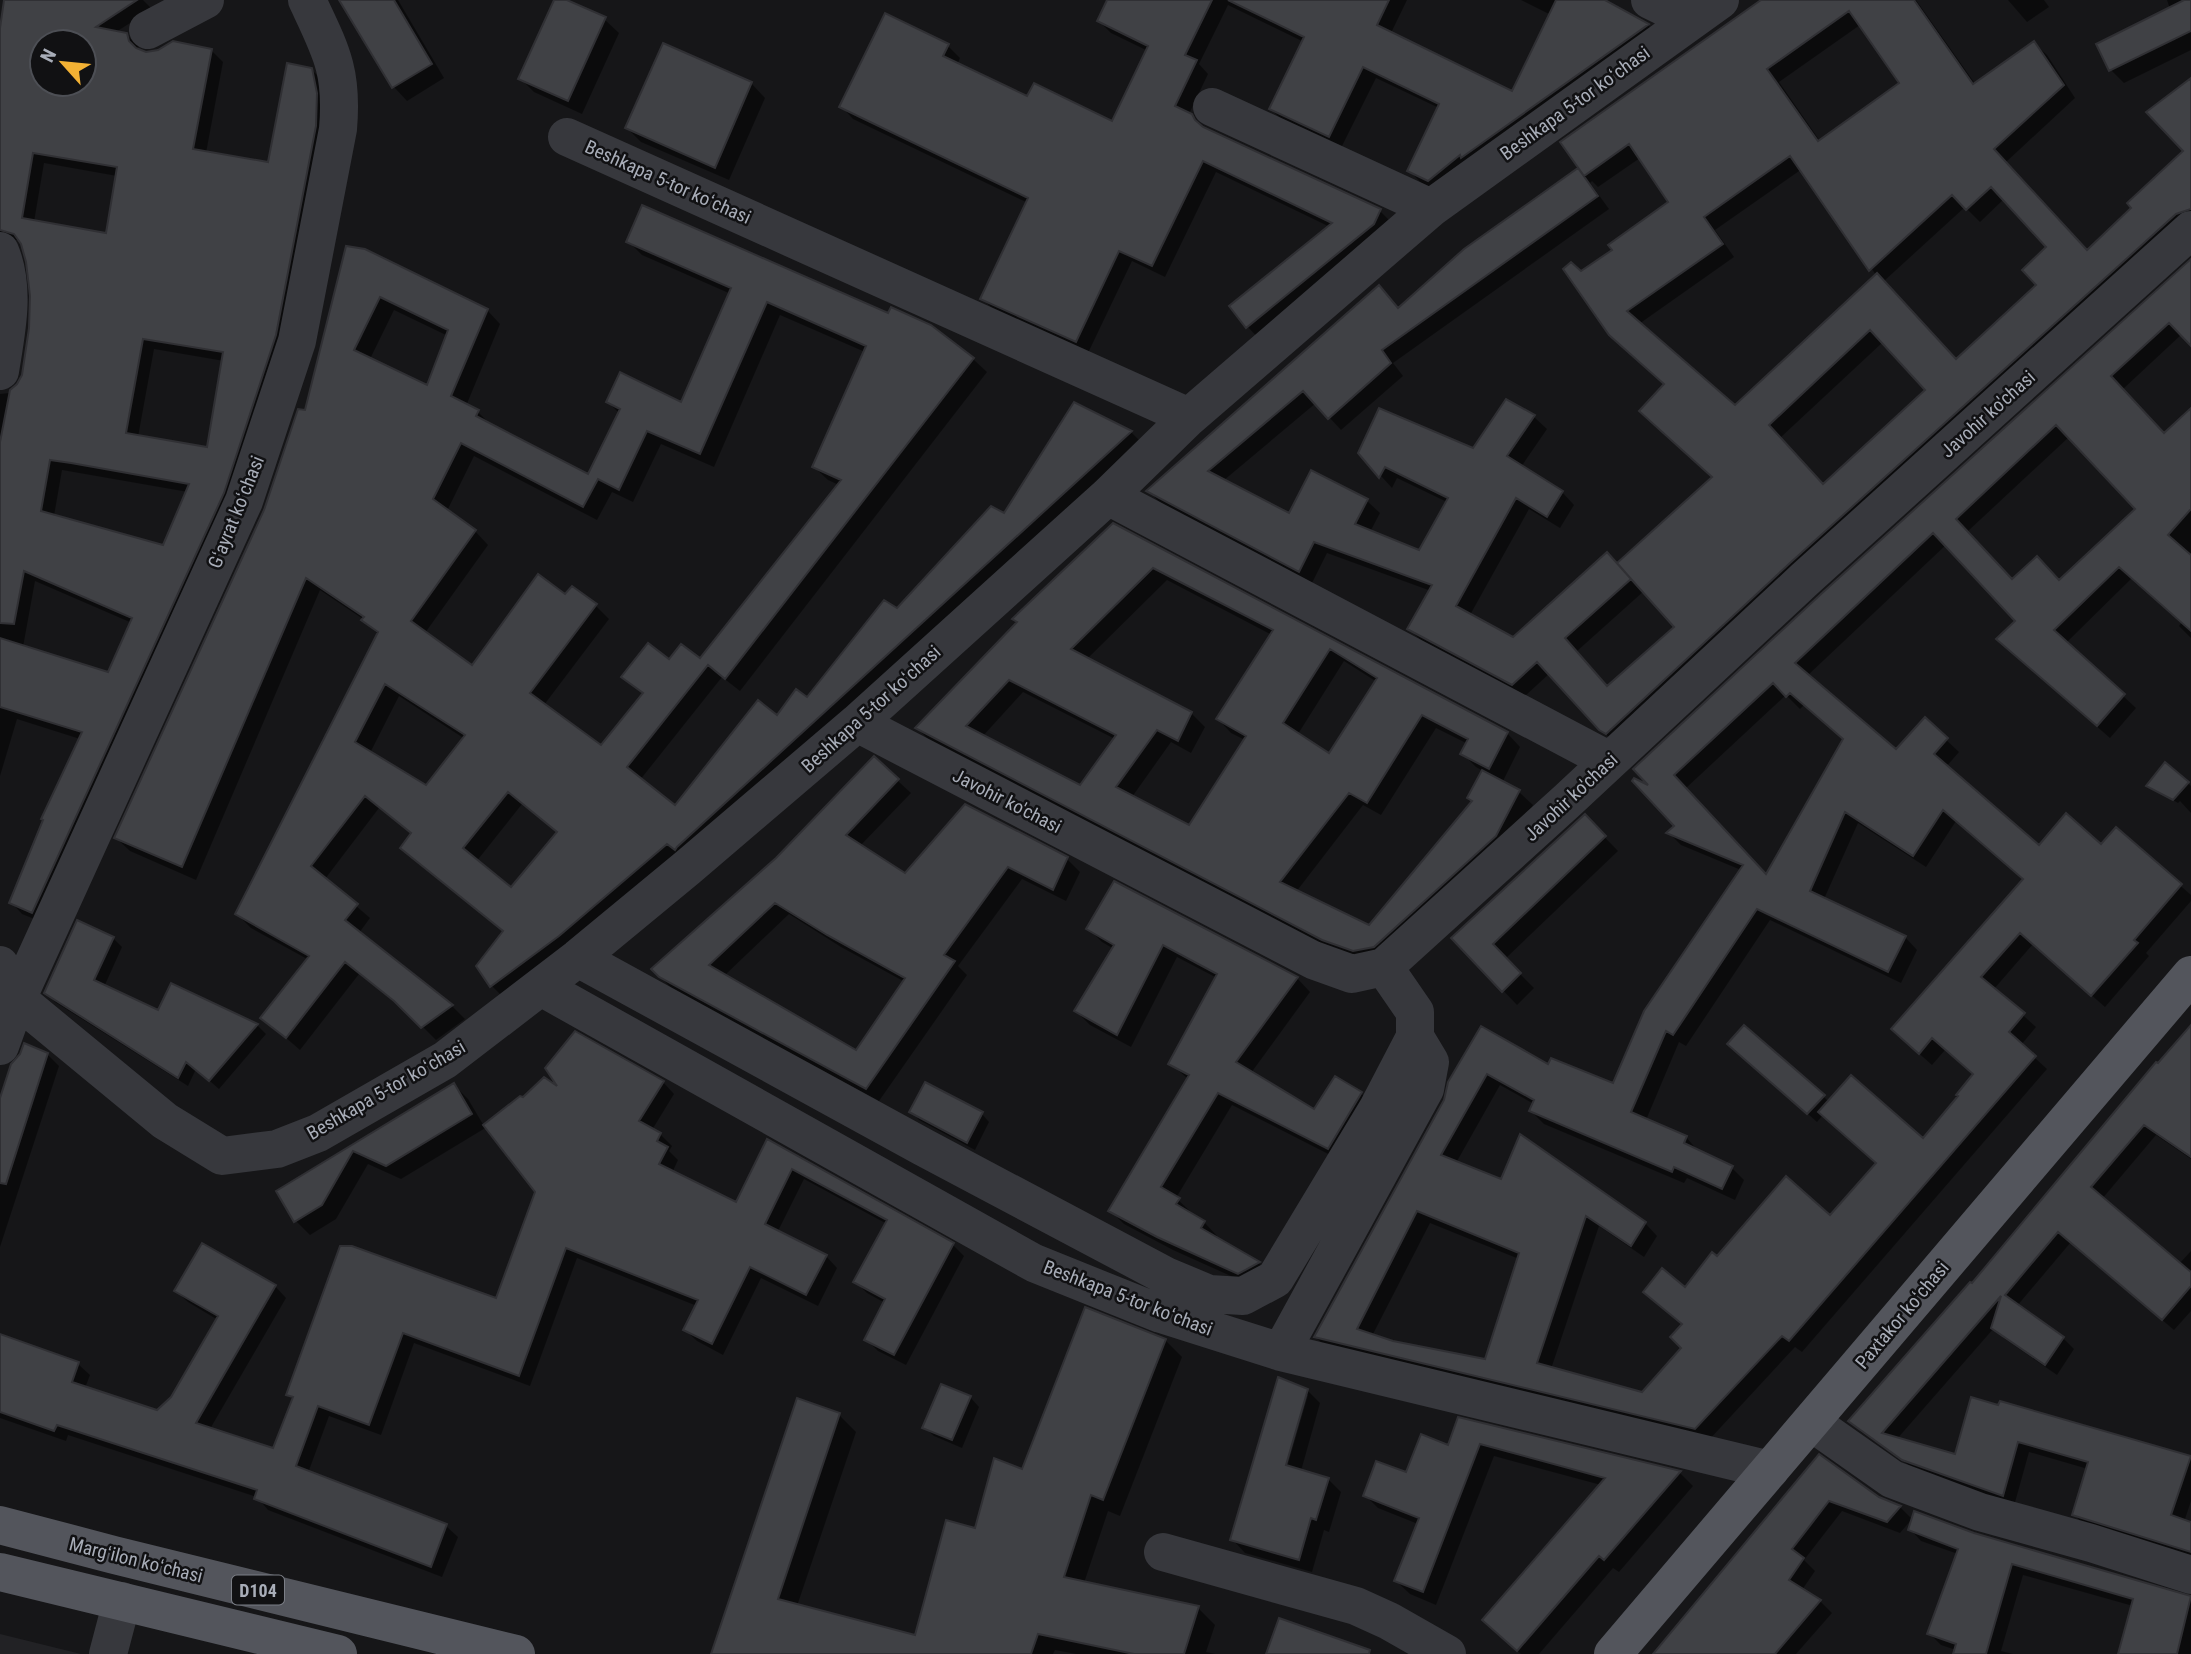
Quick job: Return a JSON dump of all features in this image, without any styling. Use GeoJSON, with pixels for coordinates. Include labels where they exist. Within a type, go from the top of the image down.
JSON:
{"type":"FeatureCollection","features":[{"type":"Feature","properties":{"kind":"main road","name":"Paxtakor koʻchasi"},"geometry":{"type":"LineString","coordinates":[[1613,1654],[1811,1422],[2184,996]]}},
{"type":"Feature","properties":{"kind":"main road","name":"Margʻilon koʻchasi"},"geometry":{"type":"LineString","coordinates":[[0,1525],[127,1559],[516,1654]]}},
{"type":"Feature","properties":{"kind":"main road","name":"D104"},"geometry":{"type":"LineString","coordinates":[[0,1572],[338,1654]]}},
{"type":"Feature","properties":{"kind":"street"},"geometry":{"type":"LineString","coordinates":[[148,30],[205,0]]}},
{"type":"Feature","properties":{"kind":"street","name":"Gʻayrat koʻchasi"},"geometry":{"type":"LineString","coordinates":[[0,1046],[17,999],[244,501],[297,341],[338,129],[341,97],[336,66],[307,0]]}},
{"type":"Feature","properties":{"kind":"street"},"geometry":{"type":"LineString","coordinates":[[1650,0],[1706,10]]}},
{"type":"Feature","properties":{"kind":"street","name":"Beshkapa 5-tor koʻchasi"},"geometry":{"type":"LineString","coordinates":[[17,999],[165,1121],[222,1156],[277,1149],[318,1133],[445,1060],[578,958],[857,723],[1108,496],[1189,418],[1431,208],[1706,10]]}},
{"type":"Feature","properties":{"kind":"street"},"geometry":{"type":"LineString","coordinates":[[1212,107],[1431,208]]}},
{"type":"Feature","properties":{"kind":"street","name":"Beshkapa 5-tor koʻchasi"},"geometry":{"type":"LineString","coordinates":[[567,137],[1189,418]]}},
{"type":"Feature","properties":{"kind":"street","name":"Javohir ko'chasi"},"geometry":{"type":"LineString","coordinates":[[857,723],[1313,960],[1352,974],[1384,967],[1805,579],[2191,230]]}},
{"type":"Feature","properties":{"kind":"street"},"geometry":{"type":"LineString","coordinates":[[0,251],[8,285],[8,317],[0,371]]}},
{"type":"Feature","properties":{"kind":"street"},"geometry":{"type":"LineString","coordinates":[[1108,496],[1610,761]]}},
{"type":"Feature","properties":{"kind":"street"},"geometry":{"type":"LineString","coordinates":[[578,958],[936,1154],[1166,1276],[1209,1294],[1243,1296],[1275,1279],[1378,1108],[1415,1037],[1415,1012],[1384,967]]}},
{"type":"Feature","properties":{"kind":"street"},"geometry":{"type":"LineString","coordinates":[[0,965],[17,999]]}},
{"type":"Feature","properties":{"kind":"street","name":"Beshkapa 5-tor koʻchasi"},"geometry":{"type":"LineString","coordinates":[[541,987],[1034,1263],[1161,1314],[1281,1352],[1770,1470]]}},
{"type":"Feature","properties":{"kind":"street"},"geometry":{"type":"LineString","coordinates":[[1281,1352],[1425,1089],[1430,1062],[1415,1037]]}},
{"type":"Feature","properties":{"kind":"street"},"geometry":{"type":"LineString","coordinates":[[1811,1422],[1892,1479],[1980,1512],[2191,1576]]}},
{"type":"Feature","properties":{"kind":"street"},"geometry":{"type":"LineString","coordinates":[[1163,1552],[1356,1606],[1389,1621],[1447,1654]]}},
{"type":"Feature","properties":{"kind":"street"},"geometry":{"type":"LineString","coordinates":[[108,1654],[122,1601]]}},
{"type":"Feature","properties":{"kind":"shaded area"},"geometry":{"type":"Polygon","coordinates":[[[0,1634],[81,1654],[0,1654],[0,1634]]]}},
{"type":"Feature","properties":{"kind":"building"},"geometry":{"type":"Polygon","coordinates":[[[4,0],[137,0],[96,27],[127,33],[129,41],[136,48],[146,52],[158,50],[173,41],[212,49],[193,149],[268,162],[287,63],[312,68],[317,93],[316,126],[276,335],[224,493],[32,913],[9,903],[43,820],[41,819],[82,732],[0,707],[0,638],[108,672],[132,618],[24,571],[14,624],[0,623],[0,442],[10,390],[22,375],[29,328],[30,296],[21,244],[14,234],[0,230],[0,28],[4,0]],[[33,153],[22,218],[106,233],[117,167],[33,153]],[[143,339],[126,433],[207,447],[223,352],[143,339]],[[50,460],[41,511],[163,545],[189,484],[50,460]]]}},
{"type":"Feature","properties":{"kind":"building"},"geometry":{"type":"Polygon","coordinates":[[[339,0],[394,0],[432,64],[392,88],[339,0]]]}},
{"type":"Feature","properties":{"kind":"building"},"geometry":{"type":"Polygon","coordinates":[[[554,0],[567,0],[606,17],[568,101],[518,79],[554,0]]]}},
{"type":"Feature","properties":{"kind":"building"},"geometry":{"type":"Polygon","coordinates":[[[1107,0],[1212,0],[1185,55],[1197,60],[1175,106],[1192,114],[1203,127],[1381,209],[1374,224],[1246,328],[1229,306],[1332,223],[1203,161],[1152,266],[1119,251],[1076,342],[980,299],[1028,198],[839,107],[885,13],[949,44],[943,56],[1027,96],[1034,83],[1112,121],[1148,46],[1097,21],[1107,0]]]}},
{"type":"Feature","properties":{"kind":"building"},"geometry":{"type":"Polygon","coordinates":[[[1228,0],[1389,0],[1377,25],[1512,91],[1556,0],[1605,0],[1649,24],[1461,158],[1460,155],[1428,181],[1407,171],[1439,104],[1363,67],[1329,137],[1269,109],[1304,37],[1228,0]]]}},
{"type":"Feature","properties":{"kind":"building"},"geometry":{"type":"Polygon","coordinates":[[[1761,0],[1914,0],[1973,84],[2034,41],[2064,85],[1994,149],[2087,250],[2131,208],[2127,203],[2183,151],[2146,112],[2191,78],[2191,209],[2176,214],[1790,563],[1606,734],[1599,730],[1537,662],[1512,685],[1407,629],[1432,585],[1314,542],[1299,572],[1146,491],[1379,285],[1398,308],[1464,249],[1578,168],[1598,196],[1382,350],[1391,363],[1328,419],[1303,391],[1208,471],[1289,513],[1311,470],[1368,499],[1355,524],[1419,550],[1448,498],[1385,467],[1379,478],[1358,453],[1379,408],[1473,448],[1506,399],[1535,415],[1507,456],[1563,491],[1547,517],[1516,498],[1456,606],[1513,637],[1607,552],[1631,579],[1617,563],[1712,477],[1639,411],[1664,384],[1609,335],[1563,269],[1571,262],[1581,271],[1612,250],[1608,245],[1668,202],[1629,144],[1584,176],[1560,142],[1761,0]],[[1849,11],[1767,69],[1818,141],[1899,83],[1849,11]],[[1790,156],[1704,217],[1723,244],[1627,311],[1735,405],[1877,273],[1956,359],[2036,285],[2022,270],[2046,247],[1991,187],[1966,210],[1952,195],[1869,271],[1790,156]],[[1870,330],[1769,425],[1823,484],[1925,390],[1870,330]],[[1631,579],[1565,638],[1607,686],[1674,627],[1631,579]]]}},
{"type":"Feature","properties":{"kind":"building"},"geometry":{"type":"Polygon","coordinates":[[[2184,0],[2191,0],[2191,31],[2109,71],[2096,44],[2184,0]]]}},
{"type":"Feature","properties":{"kind":"building"},"geometry":{"type":"Polygon","coordinates":[[[663,43],[752,82],[715,168],[625,128],[663,43]]]}},
{"type":"Feature","properties":{"kind":"building"},"geometry":{"type":"Polygon","coordinates":[[[642,205],[888,313],[891,307],[931,325],[974,358],[725,679],[708,665],[627,767],[675,805],[758,700],[777,715],[796,689],[807,697],[884,600],[897,608],[991,506],[1004,513],[1074,402],[1132,431],[675,850],[667,844],[559,936],[490,987],[476,966],[503,931],[400,848],[411,833],[365,796],[311,866],[358,904],[345,920],[453,1005],[421,1028],[394,1001],[345,962],[286,1038],[260,1018],[309,956],[235,914],[378,632],[361,620],[364,617],[306,578],[182,867],[114,838],[264,510],[298,409],[305,410],[346,246],[365,249],[488,309],[451,396],[479,410],[476,416],[588,474],[620,409],[606,402],[620,372],[681,402],[731,288],[626,242],[642,205]],[[380,297],[354,350],[427,385],[448,330],[380,297]],[[767,302],[700,454],[647,431],[619,490],[598,479],[583,507],[461,443],[433,499],[476,530],[411,621],[472,665],[538,574],[565,594],[572,586],[597,604],[530,693],[601,745],[643,693],[621,677],[648,643],[669,659],[681,644],[700,658],[841,480],[812,467],[866,346],[767,302]],[[385,684],[355,742],[426,785],[465,735],[385,684]],[[508,792],[463,848],[511,887],[557,832],[508,792]]]}},
{"type":"Feature","properties":{"kind":"building"},"geometry":{"type":"Polygon","coordinates":[[[2191,259],[2191,346],[2169,323],[2111,376],[2164,433],[2191,408],[2191,509],[2168,535],[2191,555],[2191,631],[2119,567],[2054,630],[2125,694],[2097,726],[1996,639],[2015,621],[1933,533],[1795,663],[1896,749],[1925,717],[1948,738],[1934,754],[2039,845],[2066,813],[2101,844],[2116,827],[2182,884],[2134,940],[2138,943],[2091,996],[2020,933],[1981,977],[2025,1013],[2009,1032],[2036,1056],[1789,1341],[1782,1336],[1695,1429],[1314,1337],[1444,1100],[1448,1082],[1481,1026],[1548,1064],[1551,1058],[1613,1083],[1644,1011],[1743,865],[1666,833],[1674,826],[1632,781],[1634,778],[1648,785],[1633,769],[1820,595],[2191,259]],[[2056,425],[1956,519],[2012,579],[2037,556],[2059,580],[2135,509],[2056,425]],[[1773,683],[1674,775],[1766,874],[1843,739],[1790,693],[1786,697],[1773,683]],[[1943,810],[1913,856],[1845,812],[1810,891],[1906,936],[1888,972],[1757,909],[1673,1035],[1666,1031],[1631,1112],[1687,1136],[1684,1143],[1733,1166],[1722,1189],[1674,1167],[1672,1172],[1529,1111],[1534,1100],[1487,1074],[1441,1155],[1501,1179],[1520,1134],[1646,1222],[1631,1246],[1586,1216],[1537,1363],[1642,1392],[1681,1348],[1670,1337],[1682,1324],[1643,1292],[1662,1268],[1685,1287],[1712,1252],[1717,1256],[1786,1176],[1830,1215],[1876,1163],[1818,1112],[1851,1075],[1923,1138],[1958,1096],[1956,1095],[1973,1074],[1932,1038],[1919,1054],[1891,1029],[2023,879],[1943,810]],[[1417,1211],[1357,1329],[1393,1341],[1485,1359],[1519,1253],[1417,1211]]]}},
{"type":"Feature","properties":{"kind":"building"},"geometry":{"type":"Polygon","coordinates":[[[1113,523],[1508,732],[1489,769],[1460,754],[1468,739],[1422,715],[1367,803],[1349,793],[1280,882],[1369,925],[1472,801],[1467,798],[1482,770],[1520,790],[1496,836],[1374,947],[1353,951],[1322,940],[915,728],[1017,622],[1012,619],[1113,523]],[[1153,568],[1071,649],[1192,712],[1178,741],[1157,730],[1116,787],[1189,825],[1246,736],[1216,719],[1273,630],[1153,568]],[[1330,649],[1283,723],[1329,753],[1377,678],[1330,649]],[[1009,680],[966,726],[1080,785],[1116,735],[1009,680]]]}},
{"type":"Feature","properties":{"kind":"building"},"geometry":{"type":"Polygon","coordinates":[[[874,756],[899,779],[846,835],[905,873],[965,804],[1068,857],[1053,890],[1008,867],[944,955],[955,961],[866,1089],[659,977],[651,969],[776,858],[874,756]],[[775,903],[709,965],[856,1050],[905,978],[775,903]]]}},
{"type":"Feature","properties":{"kind":"building"},"geometry":{"type":"Polygon","coordinates":[[[2165,762],[2189,782],[2173,800],[2146,786],[2165,762]]]}},
{"type":"Feature","properties":{"kind":"building"},"geometry":{"type":"Polygon","coordinates":[[[1585,814],[1606,836],[1493,944],[1521,973],[1502,992],[1451,938],[1585,814]]]}},
{"type":"Feature","properties":{"kind":"building"},"geometry":{"type":"Polygon","coordinates":[[[1114,881],[1298,977],[1236,1062],[1314,1109],[1335,1076],[1362,1092],[1328,1149],[1218,1093],[1161,1187],[1180,1198],[1176,1204],[1205,1221],[1201,1228],[1260,1262],[1238,1274],[1108,1211],[1189,1075],[1168,1064],[1217,974],[1163,945],[1117,1035],[1074,1011],[1114,945],[1086,929],[1114,881]]]}},
{"type":"Feature","properties":{"kind":"building"},"geometry":{"type":"Polygon","coordinates":[[[77,920],[114,937],[94,980],[158,1010],[171,983],[258,1024],[209,1081],[186,1062],[178,1078],[44,993],[77,920]]]}},
{"type":"Feature","properties":{"kind":"building"},"geometry":{"type":"Polygon","coordinates":[[[1744,1025],[1825,1095],[1807,1114],[1727,1044],[1744,1025]]]}},
{"type":"Feature","properties":{"kind":"building"},"geometry":{"type":"Polygon","coordinates":[[[2191,1025],[2191,1157],[2144,1125],[2091,1187],[2191,1272],[2191,1286],[2162,1320],[2058,1232],[2005,1295],[2064,1337],[2045,1365],[1991,1328],[2001,1296],[1882,1433],[1955,1454],[1971,1397],[1998,1405],[2000,1401],[2191,1456],[2171,1515],[2191,1522],[2191,1552],[2072,1515],[2088,1462],[2018,1442],[2003,1496],[1902,1460],[1848,1421],[1970,1282],[1972,1283],[2156,1062],[2158,1063],[2191,1025]]]}},
{"type":"Feature","properties":{"kind":"building"},"geometry":{"type":"Polygon","coordinates":[[[575,1031],[664,1081],[639,1121],[661,1133],[657,1141],[668,1147],[659,1164],[736,1202],[767,1139],[954,1243],[894,1355],[864,1340],[885,1299],[853,1282],[887,1220],[792,1169],[765,1224],[827,1255],[806,1295],[750,1267],[712,1344],[683,1330],[698,1300],[566,1248],[519,1376],[403,1333],[369,1425],[318,1406],[296,1466],[447,1524],[431,1567],[254,1499],[257,1490],[57,1425],[54,1431],[0,1412],[0,1334],[79,1362],[72,1382],[157,1410],[171,1397],[218,1316],[174,1291],[202,1243],[276,1285],[196,1423],[273,1448],[293,1397],[286,1395],[340,1246],[352,1246],[496,1298],[535,1192],[483,1125],[520,1096],[523,1097],[544,1077],[557,1086],[545,1068],[575,1031]]]}},
{"type":"Feature","properties":{"kind":"building"},"geometry":{"type":"Polygon","coordinates":[[[24,1043],[48,1053],[6,1184],[0,1183],[0,1098],[11,1064],[20,1054],[24,1043]]]}},
{"type":"Feature","properties":{"kind":"building"},"geometry":{"type":"Polygon","coordinates":[[[925,1082],[983,1112],[967,1143],[909,1112],[925,1082]]]}},
{"type":"Feature","properties":{"kind":"building"},"geometry":{"type":"Polygon","coordinates":[[[454,1083],[472,1114],[386,1166],[353,1151],[322,1205],[294,1222],[276,1191],[454,1083]]]}},
{"type":"Feature","properties":{"kind":"building"},"geometry":{"type":"Polygon","coordinates":[[[1085,1307],[1166,1339],[1103,1500],[1091,1495],[1064,1577],[1199,1606],[1184,1654],[1134,1654],[1038,1634],[1031,1654],[711,1654],[797,1398],[840,1413],[778,1599],[915,1635],[946,1520],[975,1528],[994,1458],[1022,1469],[1085,1307]]]}},
{"type":"Feature","properties":{"kind":"building"},"geometry":{"type":"Polygon","coordinates":[[[1278,1377],[1308,1389],[1286,1465],[1329,1478],[1316,1520],[1311,1518],[1299,1560],[1230,1540],[1278,1377]]]}},
{"type":"Feature","properties":{"kind":"building"},"geometry":{"type":"Polygon","coordinates":[[[941,1384],[971,1396],[952,1440],[922,1428],[941,1384]]]}},
{"type":"Feature","properties":{"kind":"building"},"geometry":{"type":"Polygon","coordinates":[[[1458,1417],[1681,1471],[1604,1560],[1599,1556],[1517,1651],[1482,1620],[1605,1478],[1480,1444],[1423,1592],[1394,1581],[1419,1518],[1363,1496],[1376,1461],[1406,1472],[1421,1434],[1448,1445],[1458,1417]]]}},
{"type":"Feature","properties":{"kind":"building"},"geometry":{"type":"Polygon","coordinates":[[[1819,1454],[1879,1497],[1901,1506],[1887,1522],[1829,1501],[1792,1549],[1804,1558],[1789,1580],[1821,1600],[1775,1654],[1653,1654],[1819,1454]]]}},
{"type":"Feature","properties":{"kind":"building"},"geometry":{"type":"Polygon","coordinates":[[[1914,1511],[1974,1533],[2191,1596],[2177,1654],[2118,1654],[2133,1599],[2012,1564],[1986,1654],[1953,1654],[1956,1644],[1927,1634],[1958,1549],[1908,1530],[1914,1511]]]}},
{"type":"Feature","properties":{"kind":"building"},"geometry":{"type":"Polygon","coordinates":[[[1279,1618],[1370,1650],[1369,1654],[1266,1654],[1279,1618]]]}}]}
